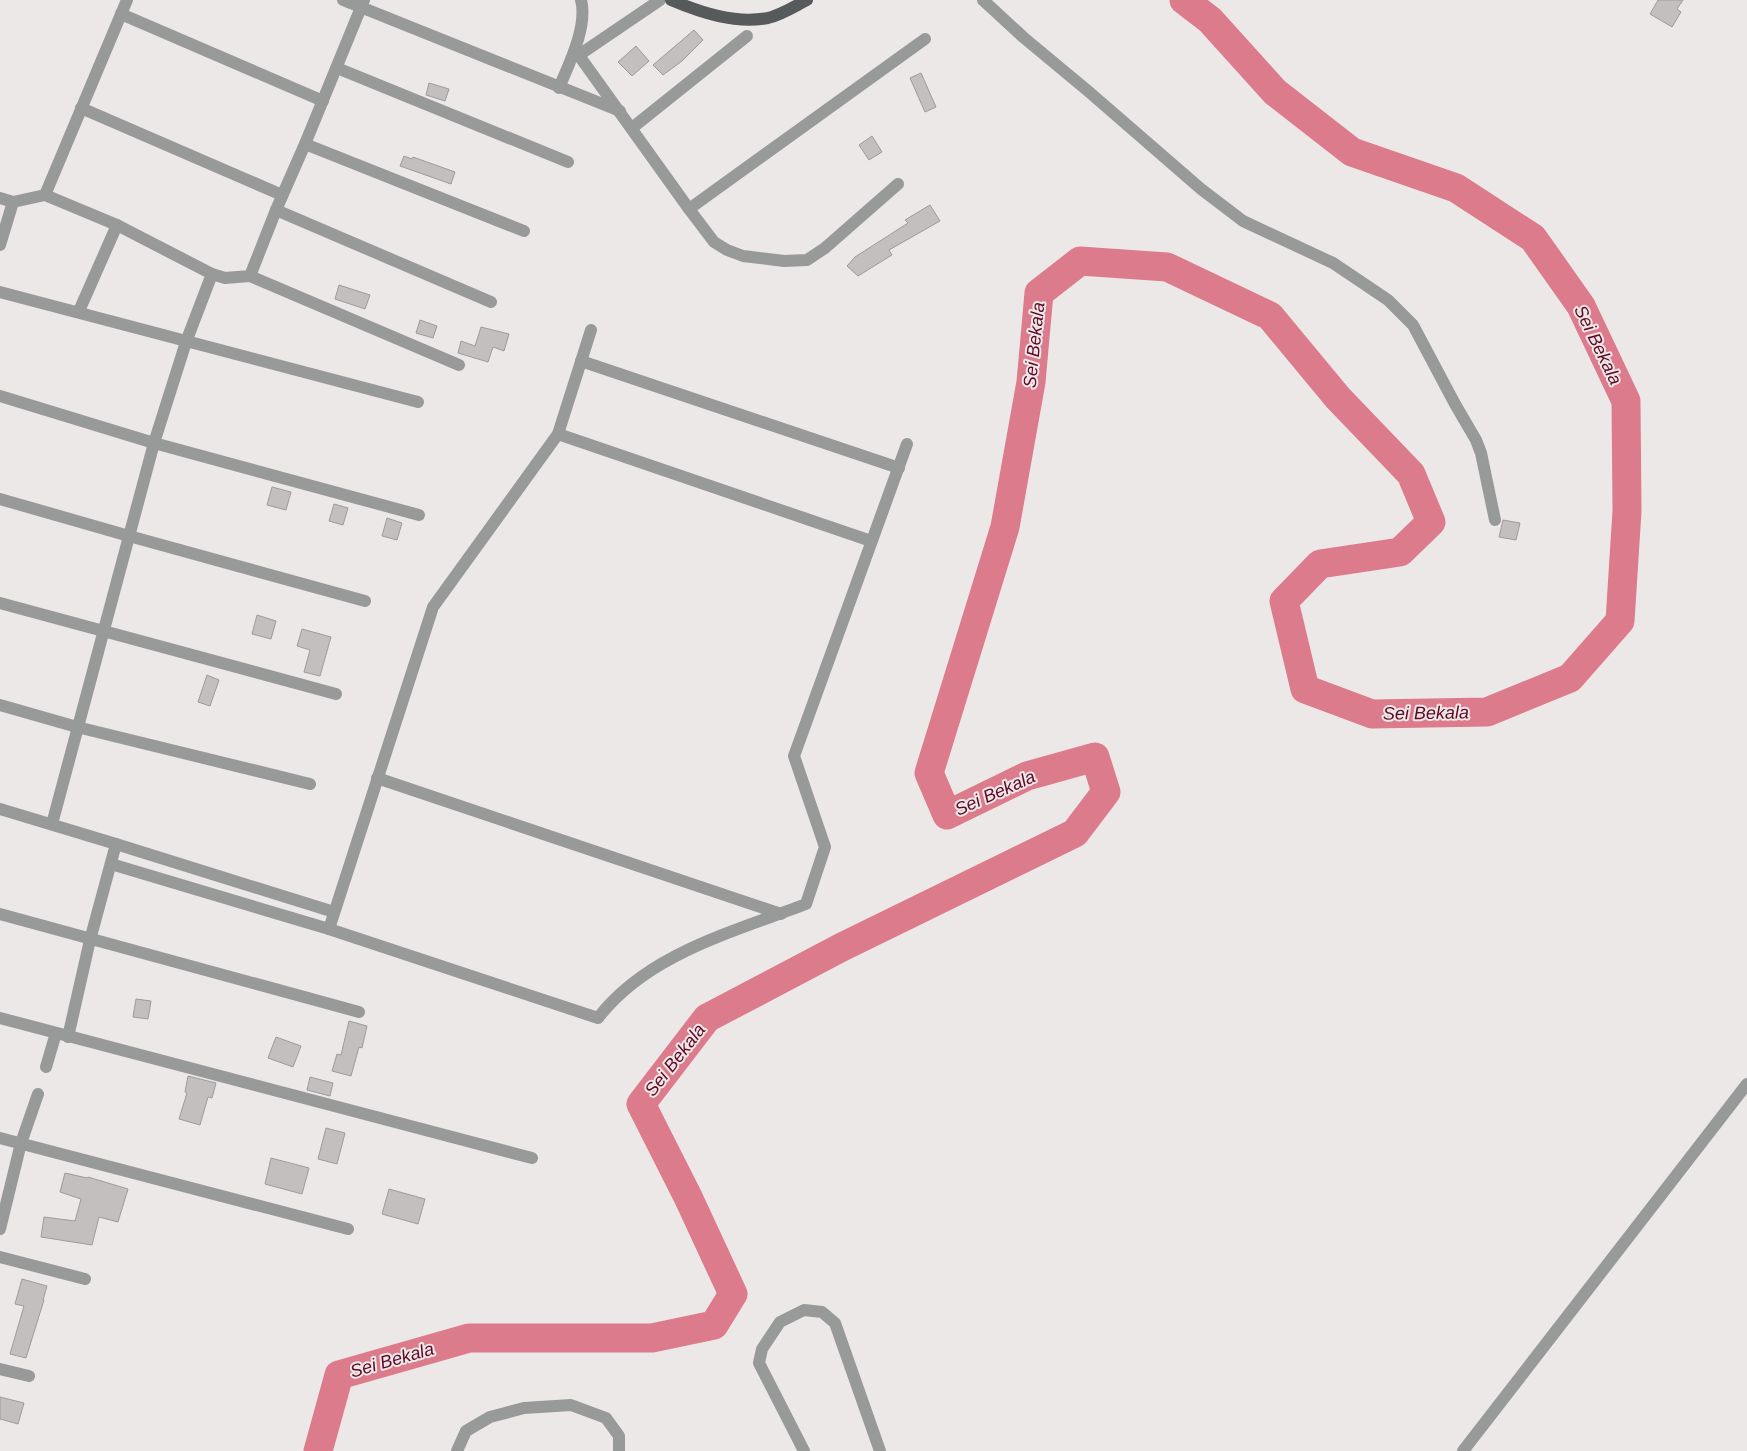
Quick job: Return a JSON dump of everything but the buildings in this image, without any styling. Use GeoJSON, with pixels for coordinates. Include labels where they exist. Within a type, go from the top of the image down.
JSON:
{"type":"FeatureCollection","features":[{"type":"Feature","properties":{"kind":"main road"},"geometry":{"type":"LineString","coordinates":[[671,0],[696,11],[740,20],[770,17],[807,0]]}},
{"type":"Feature","properties":{"kind":"street"},"geometry":{"type":"LineString","coordinates":[[45,195],[127,0]]}},
{"type":"Feature","properties":{"kind":"street"},"geometry":{"type":"LineString","coordinates":[[343,0],[362,3],[559,88],[620,111]]}},
{"type":"Feature","properties":{"kind":"street"},"geometry":{"type":"LineString","coordinates":[[559,88],[577,52],[583,15],[581,0]]}},
{"type":"Feature","properties":{"kind":"street"},"geometry":{"type":"LineString","coordinates":[[577,52],[660,0]]}},
{"type":"Feature","properties":{"kind":"street"},"geometry":{"type":"LineString","coordinates":[[983,0],[1022,37],[1088,91],[1201,189],[1243,221],[1333,263],[1388,300],[1413,325],[1476,440],[1481,453],[1495,520]]}},
{"type":"Feature","properties":{"kind":"street"},"geometry":{"type":"LineString","coordinates":[[250,276],[282,195],[337,68],[362,3]]}},
{"type":"Feature","properties":{"kind":"street"},"geometry":{"type":"LineString","coordinates":[[121,14],[322,101]]}},
{"type":"Feature","properties":{"kind":"street"},"geometry":{"type":"LineString","coordinates":[[632,128],[747,36]]}},
{"type":"Feature","properties":{"kind":"street"},"geometry":{"type":"LineString","coordinates":[[689,209],[925,39]]}},
{"type":"Feature","properties":{"kind":"street"},"geometry":{"type":"LineString","coordinates":[[577,52],[689,209],[714,242],[727,250],[743,256],[784,261],[807,260],[825,248],[898,184]]}},
{"type":"Feature","properties":{"kind":"street"},"geometry":{"type":"LineString","coordinates":[[337,68],[568,162]]}},
{"type":"Feature","properties":{"kind":"street"},"geometry":{"type":"LineString","coordinates":[[82,108],[282,195]]}},
{"type":"Feature","properties":{"kind":"street"},"geometry":{"type":"LineString","coordinates":[[305,144],[524,231]]}},
{"type":"Feature","properties":{"kind":"street"},"geometry":{"type":"LineString","coordinates":[[0,198],[13,202],[45,195],[117,226],[212,274],[225,278],[250,276],[459,365]]}},
{"type":"Feature","properties":{"kind":"street"},"geometry":{"type":"LineString","coordinates":[[0,245],[13,202]]}},
{"type":"Feature","properties":{"kind":"street"},"geometry":{"type":"LineString","coordinates":[[276,210],[491,302]]}},
{"type":"Feature","properties":{"kind":"street"},"geometry":{"type":"LineString","coordinates":[[78,311],[117,226]]}},
{"type":"Feature","properties":{"kind":"street"},"geometry":{"type":"LineString","coordinates":[[52,824],[154,443],[186,342],[212,274]]}},
{"type":"Feature","properties":{"kind":"street"},"geometry":{"type":"LineString","coordinates":[[0,292],[418,402]]}},
{"type":"Feature","properties":{"kind":"street"},"geometry":{"type":"LineString","coordinates":[[328,929],[433,607],[558,434],[591,330]]}},
{"type":"Feature","properties":{"kind":"street"},"geometry":{"type":"LineString","coordinates":[[581,361],[898,468]]}},
{"type":"Feature","properties":{"kind":"street"},"geometry":{"type":"LineString","coordinates":[[0,396],[154,443],[420,515]]}},
{"type":"Feature","properties":{"kind":"street"},"geometry":{"type":"LineString","coordinates":[[558,434],[871,541]]}},
{"type":"Feature","properties":{"kind":"street"},"geometry":{"type":"LineString","coordinates":[[111,864],[328,929],[598,1018],[611,1002],[640,978],[679,953],[806,904],[825,847],[794,756],[907,444]]}},
{"type":"Feature","properties":{"kind":"street"},"geometry":{"type":"LineString","coordinates":[[0,499],[365,601]]}},
{"type":"Feature","properties":{"kind":"street"},"geometry":{"type":"LineString","coordinates":[[0,603],[336,694]]}},
{"type":"Feature","properties":{"kind":"street"},"geometry":{"type":"LineString","coordinates":[[0,705],[78,727],[310,784]]}},
{"type":"Feature","properties":{"kind":"street"},"geometry":{"type":"LineString","coordinates":[[378,778],[780,914]]}},
{"type":"Feature","properties":{"kind":"street"},"geometry":{"type":"LineString","coordinates":[[0,809],[334,912]]}},
{"type":"Feature","properties":{"kind":"street"},"geometry":{"type":"LineString","coordinates":[[46,1067],[62,1035],[116,844]]}},
{"type":"Feature","properties":{"kind":"street"},"geometry":{"type":"LineString","coordinates":[[158,878],[163,859]]}},
{"type":"Feature","properties":{"kind":"street"},"geometry":{"type":"LineString","coordinates":[[0,914],[358,1012]]}},
{"type":"Feature","properties":{"kind":"street"},"geometry":{"type":"LineString","coordinates":[[0,1018],[532,1158]]}},
{"type":"Feature","properties":{"kind":"street"},"geometry":{"type":"LineString","coordinates":[[1463,1451],[1747,1084]]}},
{"type":"Feature","properties":{"kind":"street"},"geometry":{"type":"LineString","coordinates":[[0,1230],[21,1143],[38,1094]]}},
{"type":"Feature","properties":{"kind":"street"},"geometry":{"type":"LineString","coordinates":[[0,1138],[348,1229]]}},
{"type":"Feature","properties":{"kind":"street"},"geometry":{"type":"LineString","coordinates":[[0,1257],[84,1279]]}},
{"type":"Feature","properties":{"kind":"street"},"geometry":{"type":"LineString","coordinates":[[804,1451],[758,1363],[762,1349],[780,1322],[804,1310],[822,1312],[835,1323],[880,1451]]}},
{"type":"Feature","properties":{"kind":"street"},"geometry":{"type":"LineString","coordinates":[[0,1369],[29,1376]]}},
{"type":"Feature","properties":{"kind":"street"},"geometry":{"type":"LineString","coordinates":[[457,1451],[466,1431],[490,1417],[524,1408],[571,1405],[606,1418],[619,1436],[619,1451]]}},
{"type":"Feature","properties":{"kind":"waterway","name":"Sei Bekala"},"geometry":{"type":"LineString","coordinates":[[318,1451],[339,1375],[469,1338],[652,1338],[714,1325],[733,1294],[688,1197],[641,1104],[707,1018],[842,947],[1075,833],[1106,792],[1095,757],[1027,776],[947,815],[929,773],[1005,527],[1031,382],[1039,293],[1080,261],[1167,267],[1270,316],[1338,398],[1411,474],[1431,522],[1400,552],[1320,564],[1284,601],[1305,689],[1372,714],[1487,712],[1570,678],[1620,621],[1627,511],[1626,401],[1581,306],[1533,238],[1456,188],[1352,152],[1275,92],[1210,20],[1184,0]]}}]}
